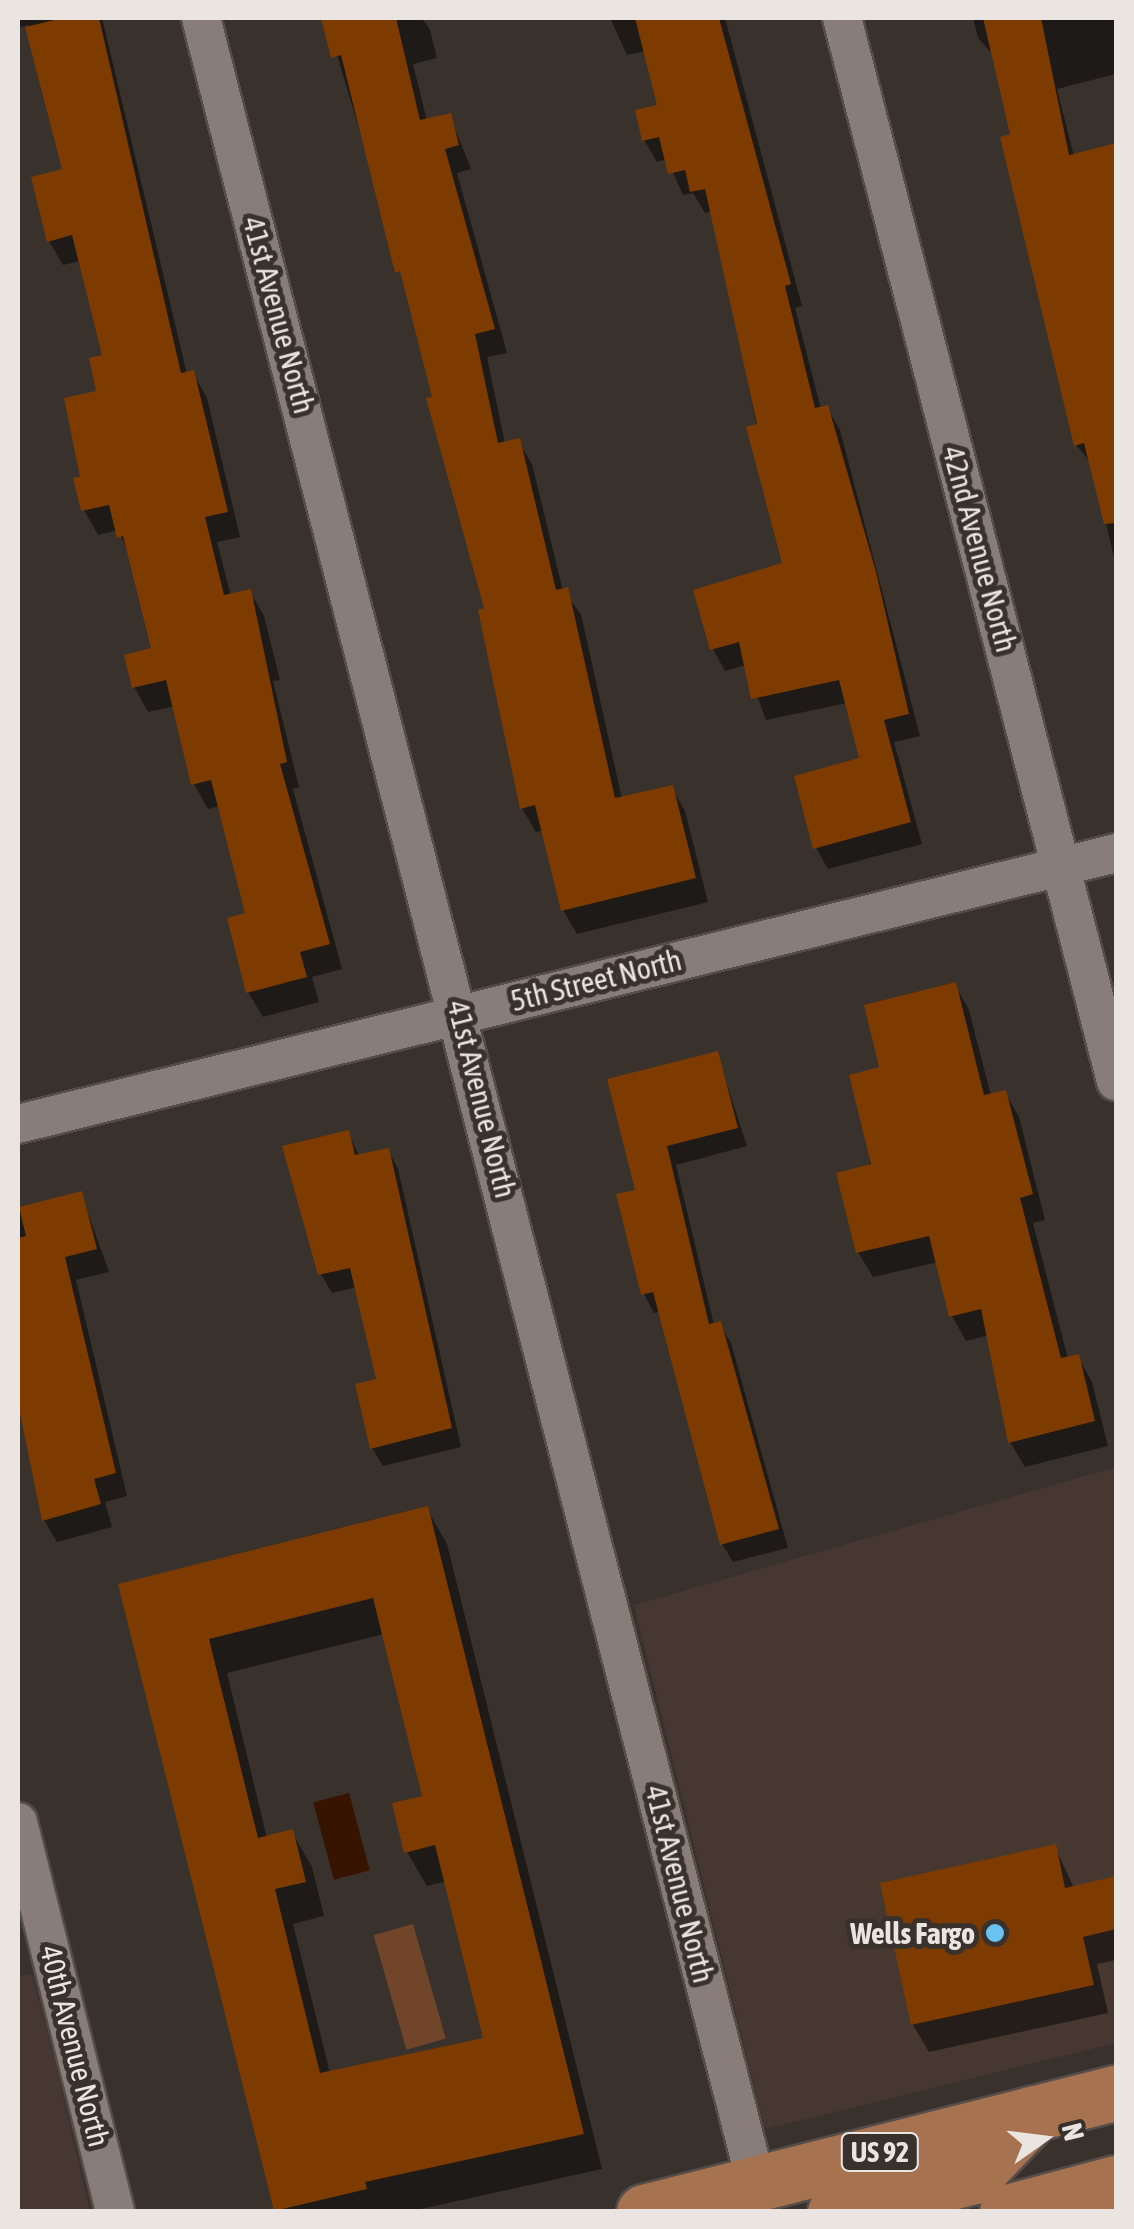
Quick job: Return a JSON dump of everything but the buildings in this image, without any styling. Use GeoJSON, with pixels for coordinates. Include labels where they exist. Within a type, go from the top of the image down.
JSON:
{"type":"FeatureCollection","features":[{"type":"Feature","properties":{"kind":"main road","name":"US 92"},"geometry":{"type":"LineString","coordinates":[[644,2212],[744,2197],[1116,2093]]}},
{"type":"Feature","properties":{"kind":"main road"},"geometry":{"type":"LineString","coordinates":[[835,2212],[974,2176],[1034,2113]]}},
{"type":"Feature","properties":{"kind":"main road"},"geometry":{"type":"LineString","coordinates":[[1007,2212],[1116,2182]]}},
{"type":"Feature","properties":{"kind":"street","name":"41st Avenue North"},"geometry":{"type":"LineString","coordinates":[[201,18],[461,1014],[744,2197]]}},
{"type":"Feature","properties":{"kind":"street","name":"42nd Avenue North"},"geometry":{"type":"LineString","coordinates":[[842,18],[1116,1081]]}},
{"type":"Feature","properties":{"kind":"street","name":"5th Street North"},"geometry":{"type":"LineString","coordinates":[[18,1124],[1116,852]]}},
{"type":"Feature","properties":{"kind":"street","name":"40th Avenue North"},"geometry":{"type":"LineString","coordinates":[[18,1822],[115,2212]]}},
{"type":"Feature","properties":{"kind":"shaded area"},"geometry":{"type":"Polygon","coordinates":[[[1116,1467],[1116,2043],[765,2129],[634,1605],[1116,1467]]]}},
{"type":"Feature","properties":{"kind":"shaded area"},"geometry":{"type":"Polygon","coordinates":[[[349,1793],[370,1870],[334,1880],[313,1803],[349,1793]]]}},
{"type":"Feature","properties":{"kind":"shaded area"},"geometry":{"type":"Polygon","coordinates":[[[413,1924],[446,2038],[406,2050],[374,1935],[413,1924]]]}},
{"type":"Feature","properties":{"kind":"shaded area"},"geometry":{"type":"Polygon","coordinates":[[[32,1974],[90,2211],[18,2211],[18,1977],[32,1974]]]}},
{"type":"Feature","properties":{"kind":"place","name":"Wells Fargo"},"geometry":{"type":"Point","coordinates":[995,1933]}}]}
